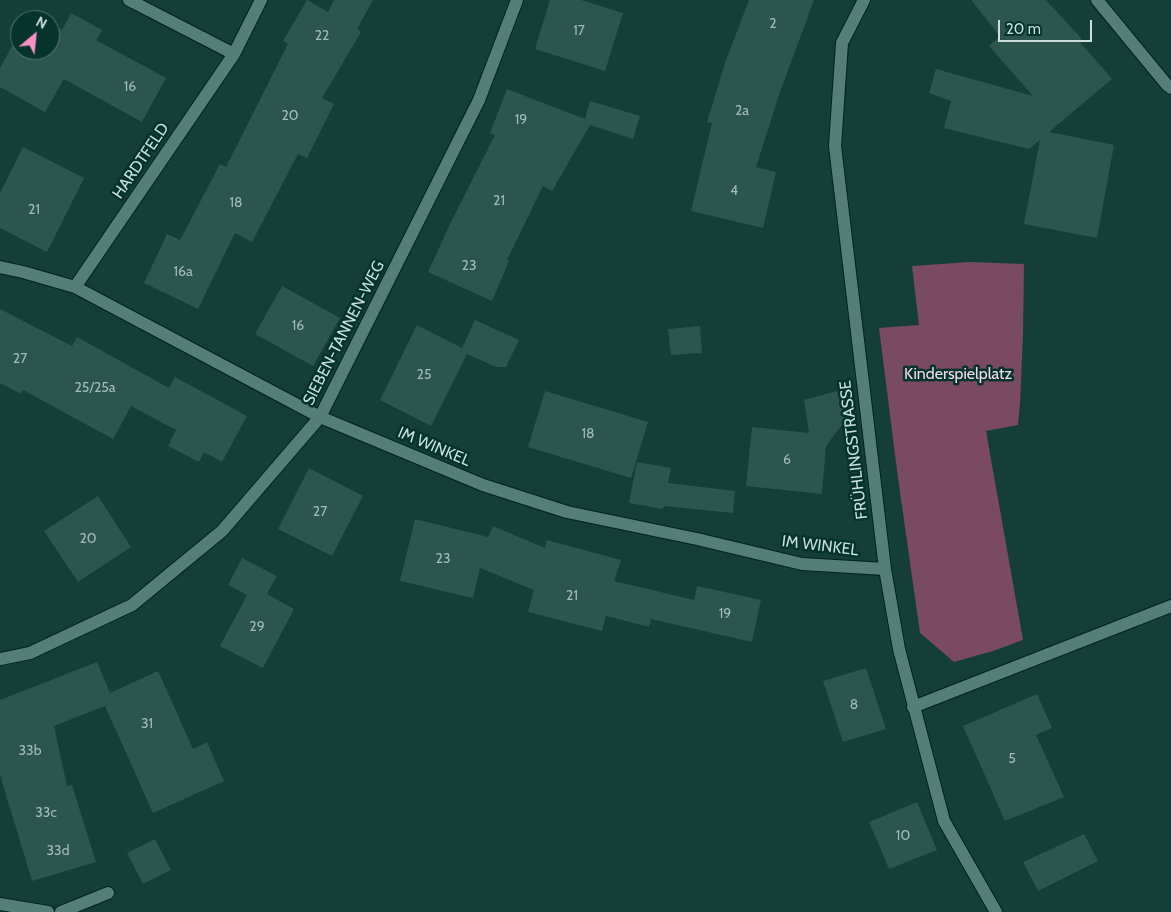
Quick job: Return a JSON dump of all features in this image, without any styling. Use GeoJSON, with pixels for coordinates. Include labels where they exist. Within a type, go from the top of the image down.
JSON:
{"type":"FeatureCollection","features":[{"type":"Feature","properties":{"kind":"street"},"geometry":{"type":"LineString","coordinates":[[129,0],[234,54]]}},
{"type":"Feature","properties":{"kind":"street","name":"HARDTFELD"},"geometry":{"type":"LineString","coordinates":[[75,287],[234,54],[261,0]]}},
{"type":"Feature","properties":{"kind":"street","name":"SIEBEN-TANNEN-WEG"},"geometry":{"type":"LineString","coordinates":[[0,658],[30,653],[132,605],[222,531],[320,417],[479,100],[517,0]]}},
{"type":"Feature","properties":{"kind":"street","name":"FRÜHLINGSTRASSE"},"geometry":{"type":"LineString","coordinates":[[864,0],[842,43],[835,146],[885,569],[899,649],[944,821],[996,912]]}},
{"type":"Feature","properties":{"kind":"street"},"geometry":{"type":"LineString","coordinates":[[1098,0],[1171,88]]}},
{"type":"Feature","properties":{"kind":"street","name":"IM WINKEL"},"geometry":{"type":"LineString","coordinates":[[0,267],[75,287],[320,417],[483,485],[567,512],[697,539],[802,564],[885,569]]}},
{"type":"Feature","properties":{"kind":"street"},"geometry":{"type":"LineString","coordinates":[[913,707],[1171,606]]}},
{"type":"Feature","properties":{"kind":"street"},"geometry":{"type":"LineString","coordinates":[[61,912],[108,893]]}},
{"type":"Feature","properties":{"kind":"street"},"geometry":{"type":"LineString","coordinates":[[0,904],[48,912]]}},
{"type":"Feature","properties":{"kind":"green space","name":"Kinderspielplatz"},"geometry":{"type":"Polygon","coordinates":[[[970,262],[1024,264],[1023,336],[1018,425],[986,431],[1023,640],[954,662],[920,633],[879,328],[919,325],[912,266],[970,262]]]}},
{"type":"Feature","properties":{"kind":"building"},"geometry":{"type":"Polygon","coordinates":[[[307,0],[328,12],[334,0],[373,0],[357,29],[361,32],[322,98],[334,104],[307,158],[298,154],[252,242],[235,233],[198,309],[144,283],[167,234],[180,240],[220,164],[226,167],[288,44],[283,41],[307,0]]]}},
{"type":"Feature","properties":{"kind":"building"},"geometry":{"type":"Polygon","coordinates":[[[550,0],[581,0],[623,13],[605,71],[535,49],[550,0]]]}},
{"type":"Feature","properties":{"kind":"building"},"geometry":{"type":"Polygon","coordinates":[[[749,0],[814,0],[780,92],[756,167],[776,172],[763,228],[691,211],[712,123],[707,122],[725,63],[749,0]]]}},
{"type":"Feature","properties":{"kind":"building"},"geometry":{"type":"Polygon","coordinates":[[[971,0],[1046,0],[1082,39],[1079,41],[1112,79],[1049,132],[1114,145],[1097,238],[1024,224],[1040,140],[1029,149],[944,128],[951,101],[929,93],[936,69],[1033,96],[989,46],[1000,36],[971,0]]]}},
{"type":"Feature","properties":{"kind":"building"},"geometry":{"type":"Polygon","coordinates":[[[71,13],[102,30],[96,40],[166,78],[142,122],[64,79],[45,112],[0,87],[0,68],[10,50],[10,60],[60,60],[60,29],[62,30],[71,13]]]}},
{"type":"Feature","properties":{"kind":"building"},"geometry":{"type":"Polygon","coordinates":[[[507,89],[585,119],[590,101],[640,116],[633,139],[590,125],[552,191],[543,186],[507,260],[509,261],[492,301],[428,272],[495,135],[490,133],[507,89]]]}},
{"type":"Feature","properties":{"kind":"building"},"geometry":{"type":"Polygon","coordinates":[[[23,147],[84,178],[47,252],[0,228],[0,193],[23,147]]]}},
{"type":"Feature","properties":{"kind":"building"},"geometry":{"type":"Polygon","coordinates":[[[282,286],[340,318],[313,366],[255,334],[282,286]]]}},
{"type":"Feature","properties":{"kind":"building"},"geometry":{"type":"Polygon","coordinates":[[[0,309],[72,346],[77,337],[169,388],[175,377],[247,416],[222,462],[204,452],[199,462],[168,446],[176,430],[131,406],[113,439],[23,390],[21,394],[0,383],[0,309]]]}},
{"type":"Feature","properties":{"kind":"building"},"geometry":{"type":"Polygon","coordinates":[[[475,320],[519,340],[506,367],[496,367],[467,354],[431,426],[380,400],[417,325],[462,348],[475,320]]]}},
{"type":"Feature","properties":{"kind":"building"},"geometry":{"type":"Polygon","coordinates":[[[700,326],[702,353],[671,355],[668,329],[700,326]]]}},
{"type":"Feature","properties":{"kind":"building"},"geometry":{"type":"Polygon","coordinates":[[[545,391],[648,422],[631,478],[528,447],[545,391]]]}},
{"type":"Feature","properties":{"kind":"building"},"geometry":{"type":"Polygon","coordinates":[[[837,391],[847,418],[826,446],[822,494],[746,486],[752,427],[809,433],[804,400],[837,391]]]}},
{"type":"Feature","properties":{"kind":"building"},"geometry":{"type":"Polygon","coordinates":[[[637,462],[671,468],[668,483],[735,491],[733,513],[664,506],[663,509],[629,503],[637,462]]]}},
{"type":"Feature","properties":{"kind":"building"},"geometry":{"type":"Polygon","coordinates":[[[309,468],[363,496],[332,556],[278,529],[309,468]]]}},
{"type":"Feature","properties":{"kind":"building"},"geometry":{"type":"Polygon","coordinates":[[[98,496],[131,547],[78,582],[44,531],[98,496]]]}},
{"type":"Feature","properties":{"kind":"building"},"geometry":{"type":"Polygon","coordinates":[[[415,519],[488,537],[493,526],[545,548],[547,540],[621,560],[614,581],[694,600],[697,586],[761,600],[752,642],[651,619],[649,627],[606,616],[602,631],[528,612],[534,590],[480,568],[473,598],[400,581],[415,519]]]}},
{"type":"Feature","properties":{"kind":"building"},"geometry":{"type":"Polygon","coordinates":[[[242,558],[277,576],[267,594],[294,609],[263,668],[220,646],[247,595],[228,585],[242,558]]]}},
{"type":"Feature","properties":{"kind":"building"},"geometry":{"type":"Polygon","coordinates":[[[97,662],[110,693],[158,671],[193,749],[207,742],[224,781],[153,813],[105,706],[54,726],[67,786],[72,785],[96,862],[32,881],[0,775],[0,700],[97,662]]]}},
{"type":"Feature","properties":{"kind":"building"},"geometry":{"type":"Polygon","coordinates":[[[866,668],[886,729],[843,742],[823,681],[866,668]]]}},
{"type":"Feature","properties":{"kind":"building"},"geometry":{"type":"Polygon","coordinates":[[[1037,694],[1052,728],[1036,735],[1064,797],[1005,821],[963,726],[1037,694]]]}},
{"type":"Feature","properties":{"kind":"building"},"geometry":{"type":"Polygon","coordinates":[[[917,802],[937,850],[889,869],[869,822],[917,802]]]}},
{"type":"Feature","properties":{"kind":"building"},"geometry":{"type":"Polygon","coordinates":[[[1084,834],[1098,861],[1038,891],[1023,862],[1084,834]]]}},
{"type":"Feature","properties":{"kind":"building"},"geometry":{"type":"Polygon","coordinates":[[[155,839],[171,870],[143,884],[127,853],[155,839]]]}}]}
